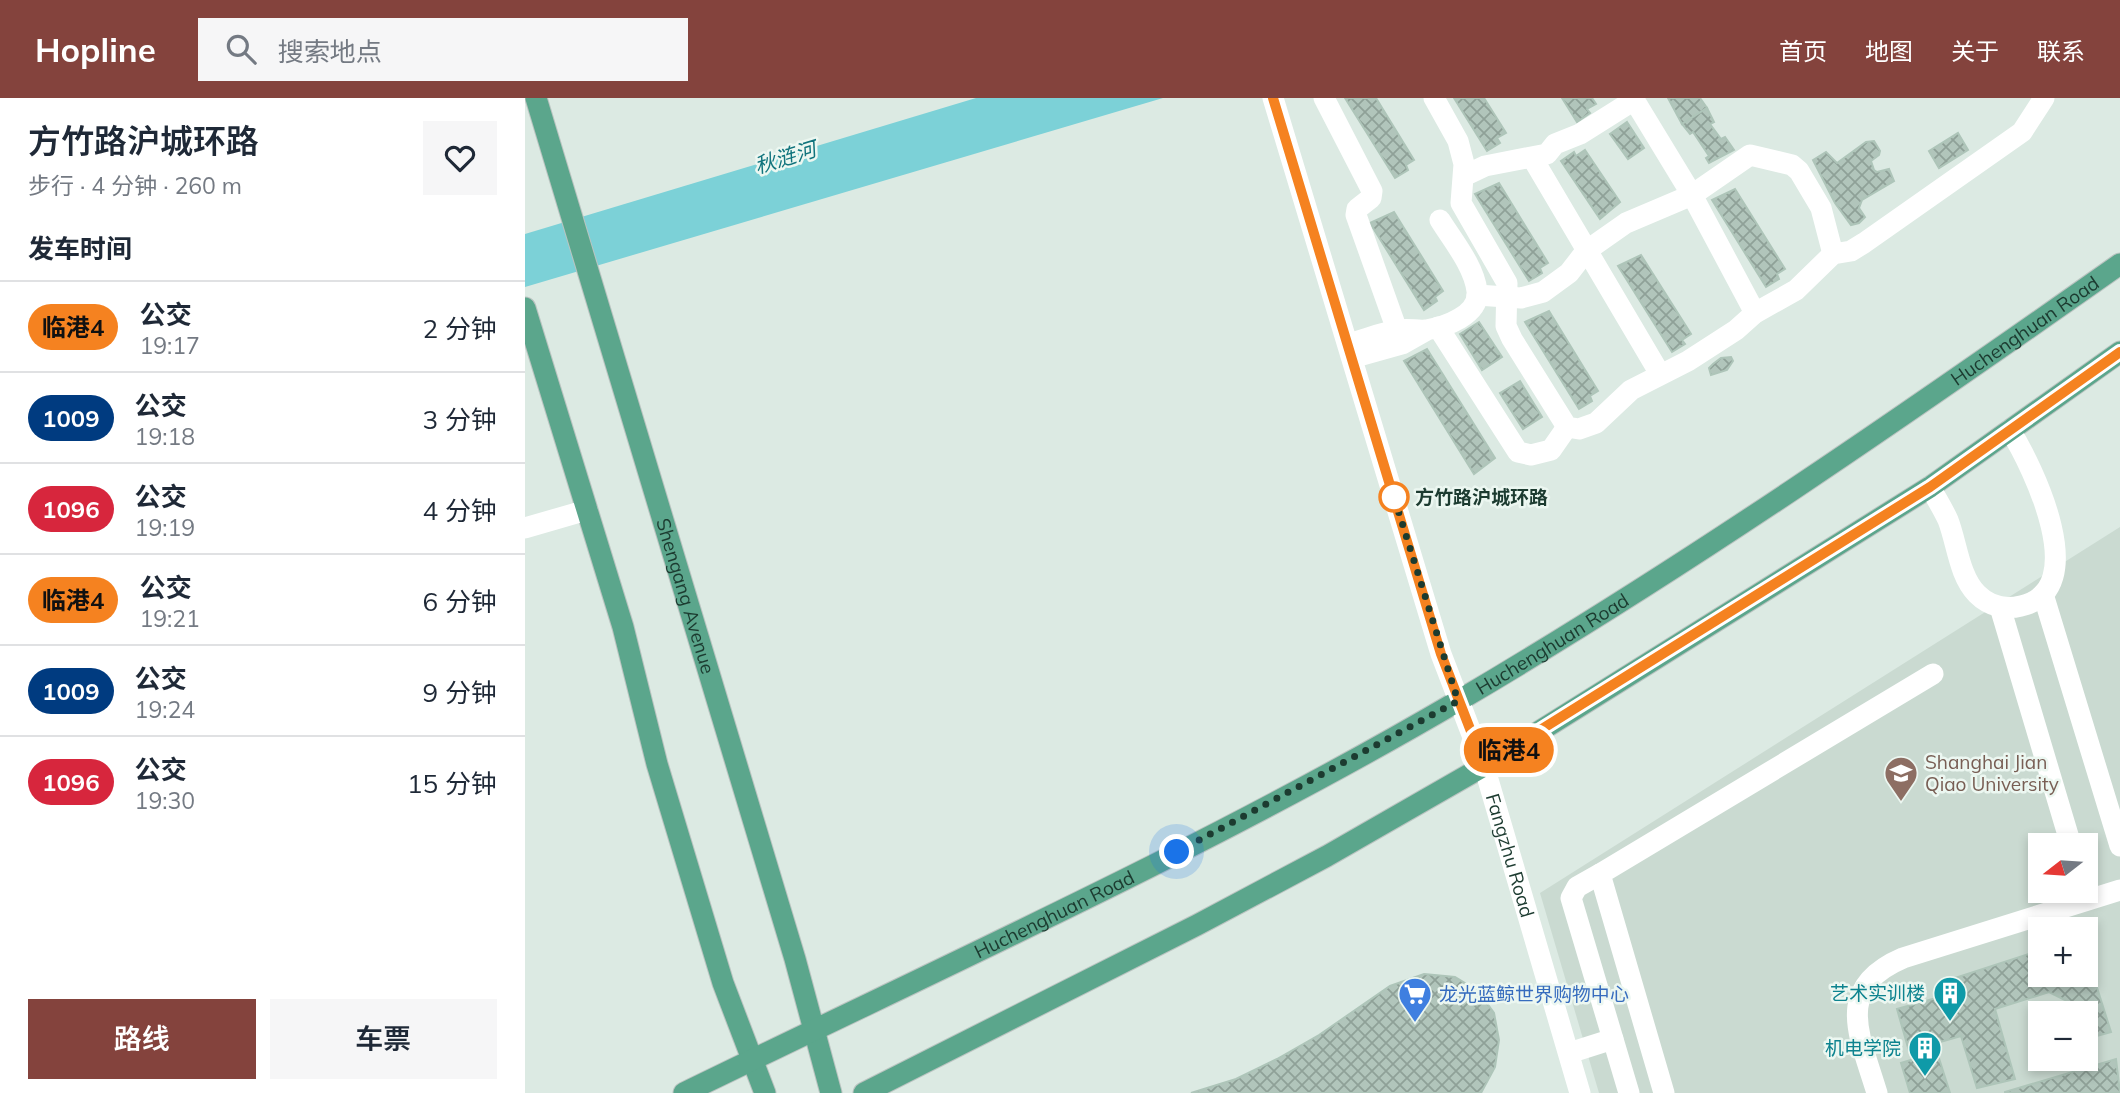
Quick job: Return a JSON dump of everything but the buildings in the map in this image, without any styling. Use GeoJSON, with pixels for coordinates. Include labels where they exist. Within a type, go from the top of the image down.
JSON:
{"type":"FeatureCollection","features":[{"type":"Feature","properties":{"kind":"main road","name":"Shengang Avenue"},"geometry":{"type":"LineString","coordinates":[[536,98],[831,1093]]}},
{"type":"Feature","properties":{"kind":"main road","name":"Huchenghuan Road"},"geometry":{"type":"LineString","coordinates":[[684,1093],[1224,830],[1458,701],[1714,542],[1872,439],[2120,264]]}},
{"type":"Feature","properties":{"kind":"main road"},"geometry":{"type":"LineString","coordinates":[[525,308],[623,627],[665,789],[723,983],[765,1093]]}},
{"type":"Feature","properties":{"kind":"main road"},"geometry":{"type":"LineString","coordinates":[[864,1093],[1328,856],[1484,765],[1930,487],[2120,352]]}},
{"type":"Feature","properties":{"kind":"street","name":"Fangzhu Road"},"geometry":{"type":"LineString","coordinates":[[1273,98],[1458,701],[1484,765],[1578,1092]]}},
{"type":"Feature","properties":{"kind":"street"},"geometry":{"type":"LineString","coordinates":[[1324,98],[1372,191],[1371,198],[1357,209],[1356,215],[1397,330]]}},
{"type":"Feature","properties":{"kind":"street"},"geometry":{"type":"LineString","coordinates":[[1434,98],[1458,141],[1464,176],[1461,204],[1507,283],[1509,298],[1506,326],[1567,428]]}},
{"type":"Feature","properties":{"kind":"street"},"geometry":{"type":"LineString","coordinates":[[1567,428],[1579,429],[1596,423],[1631,390],[1678,367],[1736,331],[1755,313],[1796,290],[1833,254],[1851,251],[1864,243],[2022,131],[2043,98]]}},
{"type":"Feature","properties":{"kind":"street"},"geometry":{"type":"LineString","coordinates":[[1464,176],[1485,166],[1533,159],[1547,154],[1555,144],[1580,134],[1634,99],[1692,195],[1755,313]]}},
{"type":"Feature","properties":{"kind":"street"},"geometry":{"type":"LineString","coordinates":[[1477,295],[1521,298],[1542,292],[1569,273],[1586,251],[1626,223],[1692,195],[1750,155],[1792,165],[1812,190],[1833,254]]}},
{"type":"Feature","properties":{"kind":"street"},"geometry":{"type":"LineString","coordinates":[[1533,159],[1660,374]]}},
{"type":"Feature","properties":{"kind":"street"},"geometry":{"type":"LineString","coordinates":[[1350,351],[1402,344],[1460,318],[1473,306],[1477,295],[1473,279],[1440,220]]}},
{"type":"Feature","properties":{"kind":"street"},"geometry":{"type":"LineString","coordinates":[[1350,351],[1397,330],[1433,328]]}},
{"type":"Feature","properties":{"kind":"street"},"geometry":{"type":"LineString","coordinates":[[1433,328],[1518,452],[1531,455],[1551,450],[1567,428]]}},
{"type":"Feature","properties":{"kind":"street"},"geometry":{"type":"LineString","coordinates":[[1930,487],[1947,519],[1967,580],[1976,593],[2000,607],[2025,606],[2043,594],[2056,569],[2056,545],[2026,456],[2010,430]]}},
{"type":"Feature","properties":{"kind":"street"},"geometry":{"type":"LineString","coordinates":[[525,528],[587,510]]}},
{"type":"Feature","properties":{"kind":"street"},"geometry":{"type":"LineString","coordinates":[[2043,594],[2120,846]]}},
{"type":"Feature","properties":{"kind":"street"},"geometry":{"type":"LineString","coordinates":[[2000,607],[2067,833]]}},
{"type":"Feature","properties":{"kind":"street"},"geometry":{"type":"LineString","coordinates":[[1629,1093],[1570,898],[1577,887],[1933,674]]}},
{"type":"Feature","properties":{"kind":"street"},"geometry":{"type":"LineString","coordinates":[[1600,874],[1664,1093]]}},
{"type":"Feature","properties":{"kind":"street"},"geometry":{"type":"LineString","coordinates":[[2098,893],[2120,890]]}},
{"type":"Feature","properties":{"kind":"street"},"geometry":{"type":"LineString","coordinates":[[1877,1093],[1856,1015],[1861,991],[1873,975],[1903,958],[2063,903]]}},
{"type":"Feature","properties":{"kind":"street"},"geometry":{"type":"LineString","coordinates":[[1569,1054],[1613,1039]]}},
{"type":"Feature","properties":{"kind":"shaded area","name":"Shanghai Jian Qiao University"},"geometry":{"type":"Polygon","coordinates":[[[2120,527],[2120,1093],[1599,1093],[1540,893],[2120,527]]]}},
{"type":"Feature","properties":{"kind":"water","name":"秋涟河"},"geometry":{"type":"Polygon","coordinates":[[[976,98],[1163,98],[525,287],[525,234],[976,98]]]}},
{"type":"Feature","properties":{"kind":"bus line","name":"临港4"},"geometry":{"type":"LineString","coordinates":[[1273,98],[1441,654],[1484,765],[1653,663],[1930,487],[2120,352]]}},
{"type":"Feature","properties":{"kind":"place","name":"方竹路沪城环路"},"geometry":{"type":"Point","coordinates":[1394,497]}},
{"type":"Feature","properties":{"kind":"place","name":"Shanghai Jian Qiao University"},"geometry":{"type":"Point","coordinates":[1901,803]}},
{"type":"Feature","properties":{"kind":"place","name":"艺术实训楼"},"geometry":{"type":"Point","coordinates":[1950,1023]}},
{"type":"Feature","properties":{"kind":"place","name":"龙光蓝鲸世界购物中心"},"geometry":{"type":"Point","coordinates":[1415,1024]}},
{"type":"Feature","properties":{"kind":"place","name":"机电学院"},"geometry":{"type":"Point","coordinates":[1925,1078]}},
{"type":"Feature","properties":{"kind":"route"},"geometry":{"type":"LineString","coordinates":[[1177,852],[1224,830],[1458,701],[1441,654],[1394,497]]}}]}
